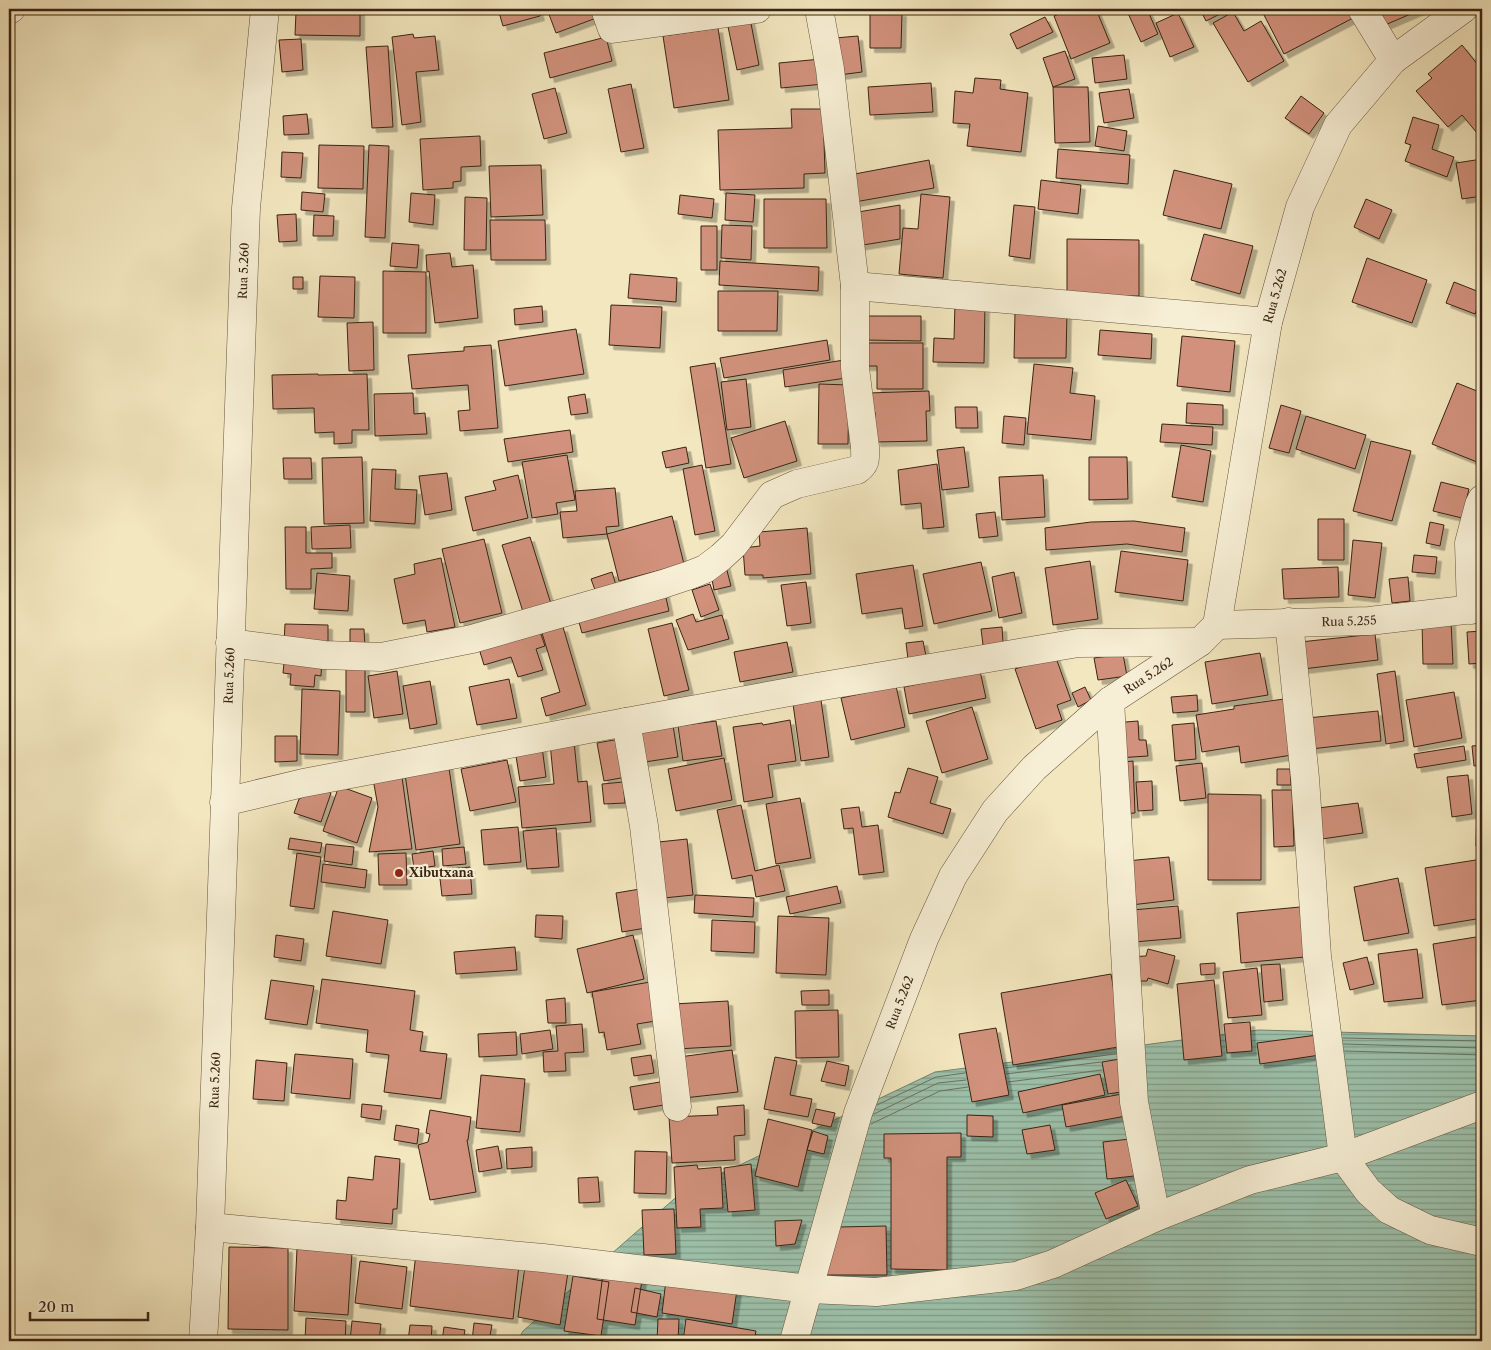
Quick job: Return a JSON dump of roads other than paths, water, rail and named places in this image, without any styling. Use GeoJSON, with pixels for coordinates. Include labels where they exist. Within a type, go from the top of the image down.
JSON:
{"type":"FeatureCollection","features":[{"type":"Feature","properties":{"kind":"street","name":"Rua 5.260"},"geometry":{"type":"LineString","coordinates":[[203,1341],[210,1227],[246,208],[265,9]]}},
{"type":"Feature","properties":{"kind":"street"},"geometry":{"type":"LineString","coordinates":[[605,9],[612,29],[757,9]]}},
{"type":"Feature","properties":{"kind":"street"},"geometry":{"type":"LineString","coordinates":[[230,643],[324,655],[381,657],[472,639],[663,584],[705,569],[721,558],[734,545],[772,495],[797,484],[858,470],[863,465],[865,447],[856,368],[854,286],[830,69],[819,9]]}},
{"type":"Feature","properties":{"kind":"street"},"geometry":{"type":"LineString","coordinates":[[1362,9],[1393,60]]}},
{"type":"Feature","properties":{"kind":"street","name":"Rua 5.262"},"geometry":{"type":"LineString","coordinates":[[794,1341],[858,1113],[924,939],[953,876],[995,811],[1034,768],[1110,701],[1208,634],[1268,322],[1300,207],[1338,125],[1393,60],[1463,9]]}},
{"type":"Feature","properties":{"kind":"street"},"geometry":{"type":"LineString","coordinates":[[854,286],[1268,322]]}},
{"type":"Feature","properties":{"kind":"street"},"geometry":{"type":"LineString","coordinates":[[1476,609],[1469,543],[1482,498]]}},
{"type":"Feature","properties":{"kind":"street","name":"Rua 5.255"},"geometry":{"type":"LineString","coordinates":[[224,802],[303,783],[626,722],[817,687],[1078,644],[1208,634],[1289,622],[1369,621],[1476,609]]}},
{"type":"Feature","properties":{"kind":"street"},"geometry":{"type":"LineString","coordinates":[[1289,622],[1305,778],[1317,956],[1342,1157],[1368,1191],[1389,1210],[1430,1230],[1482,1242]]}},
{"type":"Feature","properties":{"kind":"street"},"geometry":{"type":"LineString","coordinates":[[1110,701],[1134,1102],[1156,1217]]}},
{"type":"Feature","properties":{"kind":"street"},"geometry":{"type":"LineString","coordinates":[[626,722],[644,826],[677,1107]]}},
{"type":"Feature","properties":{"kind":"street"},"geometry":{"type":"LineString","coordinates":[[210,1227],[543,1258],[809,1289],[876,1292],[1016,1276],[1053,1264],[1156,1217],[1250,1180],[1342,1157],[1482,1105]]}},
{"type":"Feature","properties":{"kind":"water"},"geometry":{"type":"Polygon","coordinates":[[[1259,1030],[1482,1036],[1482,1341],[517,1341],[523,1331],[681,1193],[935,1072],[1259,1030]]]}},
{"type":"Feature","properties":{"kind":"place","name":"Xibutxana"},"geometry":{"type":"Point","coordinates":[399,873]}}]}
